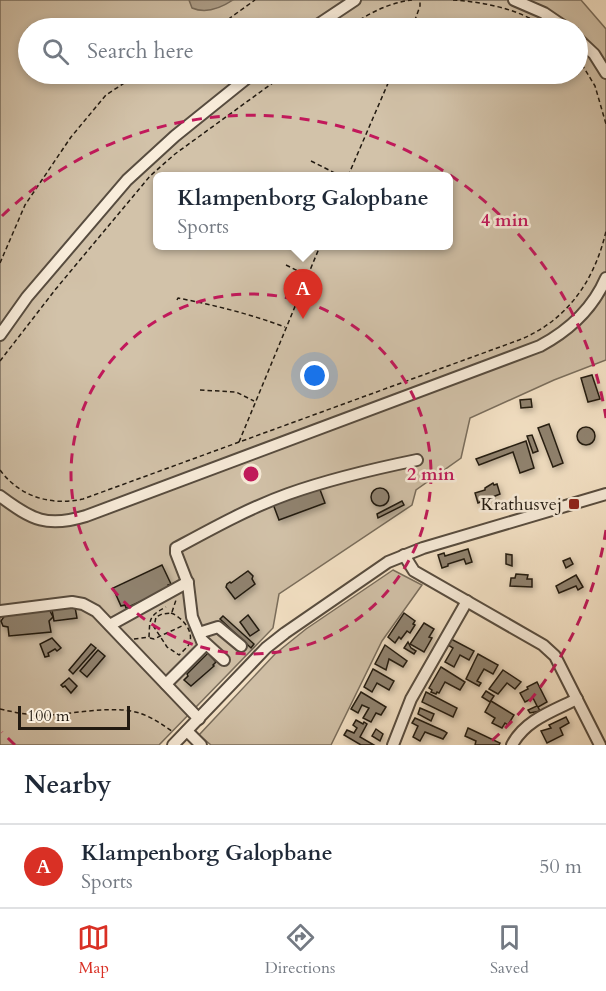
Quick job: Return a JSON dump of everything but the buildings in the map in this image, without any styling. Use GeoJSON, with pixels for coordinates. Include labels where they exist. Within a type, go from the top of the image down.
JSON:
{"type":"FeatureCollection","features":[{"type":"Feature","properties":{"kind":"street"},"geometry":{"type":"LineString","coordinates":[[328,18],[355,0]]}},
{"type":"Feature","properties":{"kind":"street"},"geometry":{"type":"LineString","coordinates":[[514,0],[551,18]]}},
{"type":"Feature","properties":{"kind":"street"},"geometry":{"type":"LineString","coordinates":[[588,48],[606,73]]}},
{"type":"Feature","properties":{"kind":"street"},"geometry":{"type":"LineString","coordinates":[[0,335],[27,297],[127,180],[175,136],[240,84]]}},
{"type":"Feature","properties":{"kind":"street"},"geometry":{"type":"LineString","coordinates":[[0,496],[28,515],[48,522],[64,522],[86,516],[540,346],[563,332],[578,318],[590,304],[606,278]]}},
{"type":"Feature","properties":{"kind":"street"},"geometry":{"type":"LineString","coordinates":[[166,684],[204,645],[192,617],[188,582],[176,548],[232,517],[288,494],[362,471],[417,460]]}},
{"type":"Feature","properties":{"kind":"street"},"geometry":{"type":"LineString","coordinates":[[201,745],[180,738],[266,648],[371,573],[404,555],[606,494]]}},
{"type":"Feature","properties":{"kind":"street"},"geometry":{"type":"LineString","coordinates":[[404,555],[414,571],[543,645],[555,656],[600,745]]}},
{"type":"Feature","properties":{"kind":"street"},"geometry":{"type":"LineString","coordinates":[[110,625],[188,582]]}},
{"type":"Feature","properties":{"kind":"street"},"geometry":{"type":"LineString","coordinates":[[393,745],[414,694],[467,601]]}},
{"type":"Feature","properties":{"kind":"street"},"geometry":{"type":"LineString","coordinates":[[0,611],[72,602],[83,604],[96,611],[199,719]]}},
{"type":"Feature","properties":{"kind":"street"},"geometry":{"type":"LineString","coordinates":[[200,636],[218,627],[241,646]]}},
{"type":"Feature","properties":{"kind":"street"},"geometry":{"type":"LineString","coordinates":[[200,636],[225,660]]}},
{"type":"Feature","properties":{"kind":"street"},"geometry":{"type":"LineString","coordinates":[[512,745],[523,729],[536,719],[577,699]]}},
{"type":"Feature","properties":{"kind":"path"},"geometry":{"type":"LineString","coordinates":[[230,18],[255,0]]}},
{"type":"Feature","properties":{"kind":"path"},"geometry":{"type":"LineString","coordinates":[[364,18],[380,9],[405,0],[412,0]]}},
{"type":"Feature","properties":{"kind":"path"},"geometry":{"type":"LineString","coordinates":[[416,18],[420,0]]}},
{"type":"Feature","properties":{"kind":"path"},"geometry":{"type":"LineString","coordinates":[[453,0],[502,9],[527,18]]}},
{"type":"Feature","properties":{"kind":"path"},"geometry":{"type":"LineString","coordinates":[[588,74],[595,86],[606,124]]}},
{"type":"Feature","properties":{"kind":"path"},"geometry":{"type":"LineString","coordinates":[[0,263],[26,205],[71,137],[106,95],[123,84]]}},
{"type":"Feature","properties":{"kind":"path"},"geometry":{"type":"LineString","coordinates":[[154,172],[175,153],[271,84]]}},
{"type":"Feature","properties":{"kind":"path"},"geometry":{"type":"LineString","coordinates":[[350,172],[388,84]]}},
{"type":"Feature","properties":{"kind":"path"},"geometry":{"type":"LineString","coordinates":[[311,161],[332,172]]}},
{"type":"Feature","properties":{"kind":"path"},"geometry":{"type":"LineString","coordinates":[[0,361],[55,290],[153,173]]}},
{"type":"Feature","properties":{"kind":"path"},"geometry":{"type":"LineString","coordinates":[[0,470],[7,479],[26,493],[54,501],[75,501],[538,332],[564,312],[577,297],[594,268],[606,231]]}},
{"type":"Feature","properties":{"kind":"path"},"geometry":{"type":"LineString","coordinates":[[239,442],[318,250]]}},
{"type":"Feature","properties":{"kind":"path"},"geometry":{"type":"LineString","coordinates":[[285,265],[307,276]]}},
{"type":"Feature","properties":{"kind":"path"},"geometry":{"type":"LineString","coordinates":[[177,300],[178,298],[203,303],[260,318],[286,328]]}},
{"type":"Feature","properties":{"kind":"path"},"geometry":{"type":"LineString","coordinates":[[200,390],[236,392],[255,401]]}},
{"type":"Feature","properties":{"kind":"path"},"geometry":{"type":"LineString","coordinates":[[149,637],[148,625],[151,617],[166,607]]}},
{"type":"Feature","properties":{"kind":"path"},"geometry":{"type":"LineString","coordinates":[[171,613],[178,616],[186,625],[190,638],[188,645],[179,655],[167,647],[154,627],[156,617],[171,613]]}},
{"type":"Feature","properties":{"kind":"path"},"geometry":{"type":"LineString","coordinates":[[124,640],[149,637],[154,639],[186,625]]}},
{"type":"Feature","properties":{"kind":"path"},"geometry":{"type":"LineString","coordinates":[[0,709],[21,714],[49,715],[131,711],[155,719],[180,738]]}},
{"type":"Feature","properties":{"kind":"shaded area"},"geometry":{"type":"Polygon","coordinates":[[[0,0],[581,0],[606,29],[606,360],[554,380],[470,418],[461,458],[416,490],[412,505],[279,594],[273,628],[159,745],[0,745],[0,0]]]}},
{"type":"Feature","properties":{"kind":"shaded area"},"geometry":{"type":"Polygon","coordinates":[[[189,0],[233,0],[218,8],[197,10],[192,8],[189,0]]]}},
{"type":"Feature","properties":{"kind":"shaded area"},"geometry":{"type":"Polygon","coordinates":[[[393,570],[422,585],[382,641],[331,745],[211,745],[199,735],[275,654],[306,629],[393,570]]]}},
{"type":"Feature","properties":{"kind":"place","name":"Klampenborg Galopbane"},"geometry":{"type":"Point","coordinates":[303,319]}},
{"type":"Feature","properties":{"kind":"place","name":"Krathusvej"},"geometry":{"type":"Point","coordinates":[574,504]}}]}
